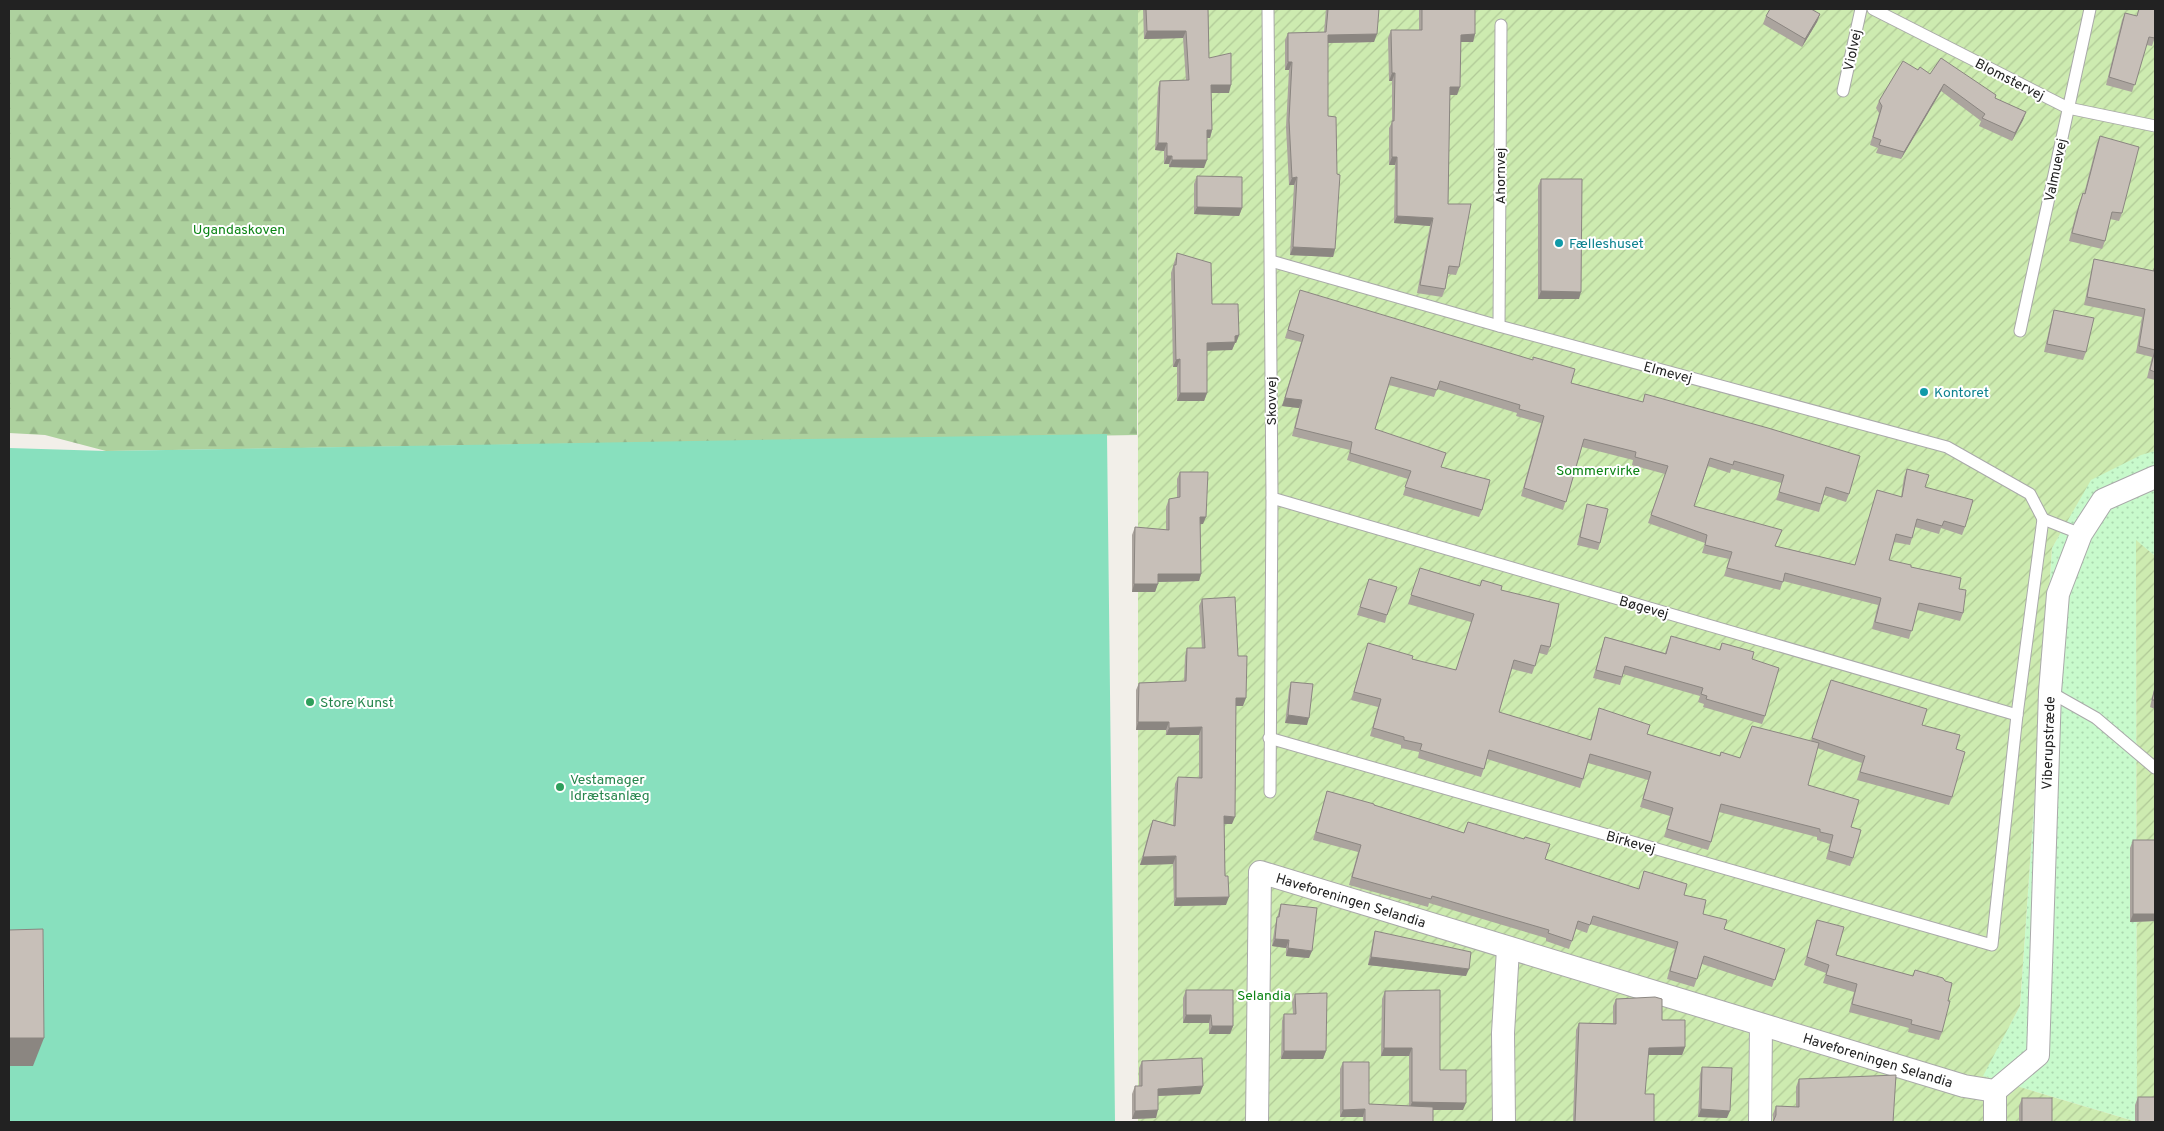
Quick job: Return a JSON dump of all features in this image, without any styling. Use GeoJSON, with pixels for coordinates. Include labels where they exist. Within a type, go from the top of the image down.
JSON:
{"type":"FeatureCollection","features":[{"type":"Feature","properties":{"kind":"street","name":"Viberupstræde"},"geometry":{"type":"LineString","coordinates":[[1995,1091],[2038,1055],[2050,692],[2058,594],[2081,534],[2103,500],[2155,476]]}},
{"type":"Feature","properties":{"kind":"street","name":"Haveforeningen Selandia"},"geometry":{"type":"LineString","coordinates":[[1257,1122],[1260,872],[1964,1086],[1995,1091]]}},
{"type":"Feature","properties":{"kind":"street"},"geometry":{"type":"LineString","coordinates":[[1504,1122],[1503,1033],[1508,948]]}},
{"type":"Feature","properties":{"kind":"street"},"geometry":{"type":"LineString","coordinates":[[1760,1122],[1762,1025]]}},
{"type":"Feature","properties":{"kind":"street"},"geometry":{"type":"LineString","coordinates":[[1995,1091],[1995,1122]]}},
{"type":"Feature","properties":{"kind":"lane","name":"Skovvej"},"geometry":{"type":"LineString","coordinates":[[1268,9],[1272,498],[1270,792]]}},
{"type":"Feature","properties":{"kind":"lane","name":"Violvej"},"geometry":{"type":"LineString","coordinates":[[1842,91],[1861,9]]}},
{"type":"Feature","properties":{"kind":"lane","name":"Blomstervej"},"geometry":{"type":"LineString","coordinates":[[1874,9],[2068,108],[2155,126]]}},
{"type":"Feature","properties":{"kind":"lane","name":"Valmuevej"},"geometry":{"type":"LineString","coordinates":[[2020,331],[2090,9]]}},
{"type":"Feature","properties":{"kind":"lane","name":"Ahornvej"},"geometry":{"type":"LineString","coordinates":[[1499,326],[1501,25]]}},
{"type":"Feature","properties":{"kind":"lane","name":"Elmevej"},"geometry":{"type":"LineString","coordinates":[[1271,262],[1946,447],[2030,494],[2043,520]]}},
{"type":"Feature","properties":{"kind":"lane","name":"Bøgevej"},"geometry":{"type":"LineString","coordinates":[[1272,498],[2017,715]]}},
{"type":"Feature","properties":{"kind":"lane"},"geometry":{"type":"LineString","coordinates":[[2017,715],[2043,520],[2081,534]]}},
{"type":"Feature","properties":{"kind":"lane"},"geometry":{"type":"LineString","coordinates":[[2050,692],[2096,718],[2155,768]]}},
{"type":"Feature","properties":{"kind":"lane","name":"Birkevej"},"geometry":{"type":"LineString","coordinates":[[1270,738],[1992,945],[2017,715]]}},
{"type":"Feature","properties":{"kind":"green space","name":"Ugandaskoven"},"geometry":{"type":"Polygon","coordinates":[[[9,9],[1138,9],[1137,435],[106,451],[45,435],[9,433],[9,9]]]}},
{"type":"Feature","properties":{"kind":"green space","name":"Sommervirke"},"geometry":{"type":"Polygon","coordinates":[[[1138,9],[2155,9],[2155,451],[2141,455],[2091,480],[2052,548],[2020,1006],[1983,1076],[2137,1122],[1138,1122],[1138,9]]]}},
{"type":"Feature","properties":{"kind":"green space"},"geometry":{"type":"Polygon","coordinates":[[[1702,9],[2155,387],[2155,556],[2136,541],[2137,1122],[1982,1076],[2020,1006],[2052,548],[2090,480],[1702,9]]]}},
{"type":"Feature","properties":{"kind":"green space","name":"Vestamager Idrætsanlæg"},"geometry":{"type":"Polygon","coordinates":[[[1107,434],[1115,1122],[9,1122],[9,448],[106,451],[1107,434]]]}},
{"type":"Feature","properties":{"kind":"green space"},"geometry":{"type":"Polygon","coordinates":[[[2136,540],[2155,556],[2155,1122],[2137,1122],[2136,540]]]}},
{"type":"Feature","properties":{"kind":"building"},"geometry":{"type":"Polygon","coordinates":[[[1146,9],[1208,9],[1209,58],[1231,53],[1231,85],[1211,85],[1212,130],[1207,130],[1207,160],[1172,160],[1172,156],[1167,156],[1167,143],[1158,143],[1160,81],[1189,80],[1186,31],[1147,31],[1146,9]]]}},
{"type":"Feature","properties":{"kind":"building"},"geometry":{"type":"Polygon","coordinates":[[[1328,9],[1379,9],[1377,34],[1328,35],[1328,116],[1336,117],[1337,174],[1340,175],[1335,249],[1293,247],[1297,177],[1292,178],[1289,120],[1292,62],[1288,62],[1288,33],[1326,32],[1328,9]]]}},
{"type":"Feature","properties":{"kind":"building"},"geometry":{"type":"Polygon","coordinates":[[[1422,9],[1475,9],[1475,34],[1461,35],[1460,87],[1450,87],[1448,204],[1471,204],[1459,267],[1449,266],[1445,289],[1420,285],[1433,218],[1397,216],[1397,157],[1392,157],[1395,73],[1392,73],[1391,30],[1422,30],[1422,9]]]}},
{"type":"Feature","properties":{"kind":"building"},"geometry":{"type":"Polygon","coordinates":[[[1770,9],[1811,9],[1820,14],[1805,39],[1766,16],[1770,9]]]}},
{"type":"Feature","properties":{"kind":"building"},"geometry":{"type":"Polygon","coordinates":[[[2139,9],[2155,9],[2155,38],[2149,37],[2135,85],[2109,77],[2125,13],[2137,16],[2139,9]]]}},
{"type":"Feature","properties":{"kind":"building"},"geometry":{"type":"Polygon","coordinates":[[[1941,58],[1996,95],[1995,98],[2026,112],[2015,133],[1982,118],[1985,114],[1944,84],[1904,152],[1879,145],[1881,140],[1873,137],[1882,106],[1879,101],[1903,61],[1918,70],[1920,67],[1930,74],[1941,58]]]}},
{"type":"Feature","properties":{"kind":"building"},"geometry":{"type":"Polygon","coordinates":[[[2100,136],[2139,147],[2122,213],[2112,212],[2105,241],[2072,233],[2083,193],[2085,194],[2100,136]]]}},
{"type":"Feature","properties":{"kind":"building"},"geometry":{"type":"Polygon","coordinates":[[[1197,176],[1242,177],[1242,208],[1197,207],[1197,176]]]}},
{"type":"Feature","properties":{"kind":"building","name":"Fælleshuset"},"geometry":{"type":"Polygon","coordinates":[[[1541,179],[1582,179],[1581,292],[1541,291],[1541,179]]]}},
{"type":"Feature","properties":{"kind":"building"},"geometry":{"type":"Polygon","coordinates":[[[1177,253],[1211,263],[1212,304],[1238,304],[1239,335],[1235,336],[1235,342],[1207,343],[1207,393],[1180,393],[1180,359],[1176,360],[1174,265],[1176,265],[1177,253]]]}},
{"type":"Feature","properties":{"kind":"building"},"geometry":{"type":"Polygon","coordinates":[[[2094,259],[2154,271],[2155,264],[2155,350],[2139,346],[2145,309],[2087,297],[2094,259]]]}},
{"type":"Feature","properties":{"kind":"building"},"geometry":{"type":"Polygon","coordinates":[[[1300,290],[1533,360],[1533,357],[1575,369],[1571,383],[1643,402],[1645,394],[1860,456],[1849,494],[1826,487],[1821,504],[1779,492],[1784,475],[1734,461],[1733,465],[1710,458],[1694,506],[1782,530],[1775,546],[1855,565],[1877,490],[1902,497],[1907,469],[1929,475],[1925,487],[1973,500],[1965,527],[1944,521],[1942,526],[1917,519],[1912,538],[1896,534],[1889,560],[1961,578],[1959,589],[1966,590],[1963,613],[1919,603],[1912,631],[1875,622],[1881,598],[1785,573],[1783,582],[1727,568],[1732,552],[1705,545],[1707,535],[1651,515],[1668,466],[1635,457],[1636,452],[1584,439],[1566,502],[1524,488],[1544,416],[1519,409],[1520,405],[1440,381],[1437,390],[1391,377],[1375,429],[1446,453],[1441,467],[1490,480],[1482,510],[1405,487],[1411,471],[1350,453],[1352,442],[1295,428],[1302,400],[1285,398],[1304,335],[1288,330],[1300,290]]]}},
{"type":"Feature","properties":{"kind":"building"},"geometry":{"type":"Polygon","coordinates":[[[2054,310],[2094,318],[2086,352],[2047,344],[2054,310]]]}},
{"type":"Feature","properties":{"kind":"building"},"geometry":{"type":"Polygon","coordinates":[[[2155,350],[2155,372],[2150,370],[2155,350]]]}},
{"type":"Feature","properties":{"kind":"building"},"geometry":{"type":"Polygon","coordinates":[[[1180,472],[1208,472],[1206,517],[1200,517],[1201,574],[1158,574],[1158,584],[1134,584],[1135,527],[1169,530],[1169,499],[1180,497],[1180,472]]]}},
{"type":"Feature","properties":{"kind":"building"},"geometry":{"type":"Polygon","coordinates":[[[1587,504],[1608,509],[1600,543],[1580,537],[1587,504]]]}},
{"type":"Feature","properties":{"kind":"building"},"geometry":{"type":"Polygon","coordinates":[[[1420,568],[1480,586],[1482,580],[1502,586],[1501,590],[1559,604],[1550,647],[1541,645],[1535,666],[1514,660],[1499,712],[1591,740],[1599,708],[1650,725],[1647,734],[1720,756],[1721,752],[1740,758],[1752,726],[1819,743],[1808,785],[1859,800],[1851,827],[1861,830],[1853,858],[1829,851],[1833,835],[1820,832],[1820,829],[1721,804],[1711,842],[1667,829],[1673,808],[1643,799],[1651,772],[1590,754],[1583,779],[1489,750],[1484,769],[1420,750],[1422,744],[1404,740],[1404,737],[1373,728],[1381,699],[1354,692],[1368,643],[1413,656],[1412,659],[1456,670],[1474,614],[1411,595],[1420,568]]]}},
{"type":"Feature","properties":{"kind":"building"},"geometry":{"type":"Polygon","coordinates":[[[1369,579],[1397,587],[1387,615],[1360,607],[1369,579]]]}},
{"type":"Feature","properties":{"kind":"building"},"geometry":{"type":"Polygon","coordinates":[[[1235,597],[1238,656],[1247,656],[1246,698],[1236,698],[1235,817],[1224,816],[1225,876],[1228,876],[1229,897],[1176,898],[1176,856],[1143,857],[1153,820],[1175,826],[1178,777],[1202,778],[1202,727],[1169,728],[1169,722],[1138,722],[1139,683],[1186,681],[1187,648],[1205,648],[1202,599],[1235,597]]]}},
{"type":"Feature","properties":{"kind":"building"},"geometry":{"type":"Polygon","coordinates":[[[1671,636],[1720,650],[1722,643],[1754,652],[1752,659],[1779,668],[1765,716],[1706,699],[1707,696],[1701,694],[1703,688],[1625,666],[1622,677],[1596,670],[1605,637],[1666,654],[1671,636]]]}},
{"type":"Feature","properties":{"kind":"building"},"geometry":{"type":"Polygon","coordinates":[[[1831,680],[1927,709],[1922,725],[1960,735],[1956,749],[1965,752],[1952,797],[1860,772],[1865,756],[1812,738],[1831,680]]]}},
{"type":"Feature","properties":{"kind":"building"},"geometry":{"type":"Polygon","coordinates":[[[1291,682],[1313,684],[1309,718],[1288,715],[1291,682]]]}},
{"type":"Feature","properties":{"kind":"building"},"geometry":{"type":"Polygon","coordinates":[[[2155,688],[2155,700],[2152,700],[2155,688]]]}},
{"type":"Feature","properties":{"kind":"building"},"geometry":{"type":"Polygon","coordinates":[[[1327,791],[1464,833],[1468,822],[1524,839],[1525,837],[1550,844],[1545,859],[1639,889],[1644,871],[1687,884],[1684,895],[1706,900],[1703,914],[1727,920],[1724,929],[1785,949],[1775,980],[1704,956],[1697,979],[1670,971],[1678,942],[1593,916],[1590,925],[1578,921],[1572,941],[1548,933],[1549,930],[1432,896],[1431,899],[1352,877],[1361,845],[1316,832],[1327,791]]]}},
{"type":"Feature","properties":{"kind":"building"},"geometry":{"type":"Polygon","coordinates":[[[2133,840],[2155,840],[2155,914],[2133,914],[2133,840]]]}},
{"type":"Feature","properties":{"kind":"building"},"geometry":{"type":"Polygon","coordinates":[[[1281,904],[1317,908],[1312,951],[1288,948],[1289,940],[1275,939],[1277,917],[1279,917],[1281,904]]]}},
{"type":"Feature","properties":{"kind":"building"},"geometry":{"type":"Polygon","coordinates":[[[1817,920],[1844,927],[1836,955],[1913,976],[1915,970],[1943,978],[1945,981],[1952,983],[1948,1001],[1950,1001],[1942,1032],[1911,1024],[1912,1020],[1852,1004],[1857,984],[1826,975],[1829,965],[1807,957],[1817,920]]]}},
{"type":"Feature","properties":{"kind":"building"},"geometry":{"type":"Polygon","coordinates":[[[43,929],[44,1038],[9,1038],[9,930],[43,929]]]}},
{"type":"Feature","properties":{"kind":"building"},"geometry":{"type":"Polygon","coordinates":[[[1375,931],[1471,952],[1469,969],[1371,957],[1375,931]]]}},
{"type":"Feature","properties":{"kind":"building"},"geometry":{"type":"Polygon","coordinates":[[[1186,990],[1233,990],[1233,1026],[1212,1026],[1211,1015],[1186,1015],[1186,990]]]}},
{"type":"Feature","properties":{"kind":"building"},"geometry":{"type":"Polygon","coordinates":[[[1440,990],[1440,1070],[1466,1070],[1466,1103],[1412,1102],[1412,1048],[1384,1048],[1385,991],[1440,990]]]}},
{"type":"Feature","properties":{"kind":"building"},"geometry":{"type":"Polygon","coordinates":[[[1327,993],[1326,1051],[1284,1051],[1284,1014],[1296,1014],[1295,994],[1327,993]]]}},
{"type":"Feature","properties":{"kind":"building"},"geometry":{"type":"Polygon","coordinates":[[[1655,997],[1662,999],[1662,1020],[1685,1020],[1685,1047],[1649,1048],[1645,1094],[1654,1094],[1654,1122],[1575,1122],[1579,1023],[1616,1024],[1616,999],[1655,997]]]}},
{"type":"Feature","properties":{"kind":"building"},"geometry":{"type":"Polygon","coordinates":[[[1202,1058],[1203,1086],[1158,1089],[1158,1110],[1135,1111],[1135,1086],[1142,1086],[1142,1061],[1202,1058]]]}},
{"type":"Feature","properties":{"kind":"building"},"geometry":{"type":"Polygon","coordinates":[[[1343,1062],[1369,1062],[1369,1104],[1433,1107],[1433,1122],[1365,1122],[1365,1109],[1343,1110],[1343,1062]]]}},
{"type":"Feature","properties":{"kind":"building"},"geometry":{"type":"Polygon","coordinates":[[[1702,1067],[1732,1068],[1730,1111],[1701,1109],[1702,1067]]]}},
{"type":"Feature","properties":{"kind":"building"},"geometry":{"type":"Polygon","coordinates":[[[1896,1075],[1893,1122],[1773,1122],[1776,1115],[1776,1106],[1799,1107],[1799,1079],[1896,1075]]]}},
{"type":"Feature","properties":{"kind":"building"},"geometry":{"type":"Polygon","coordinates":[[[2138,1097],[2155,1097],[2155,1122],[2138,1122],[2138,1097]]]}},
{"type":"Feature","properties":{"kind":"building"},"geometry":{"type":"Polygon","coordinates":[[[2022,1098],[2052,1098],[2052,1122],[2022,1122],[2022,1098]]]}},
{"type":"Feature","properties":{"kind":"place","name":"Fælleshuset"},"geometry":{"type":"Point","coordinates":[1559,243]}},
{"type":"Feature","properties":{"kind":"place","name":"Kontoret"},"geometry":{"type":"Point","coordinates":[1924,392]}},
{"type":"Feature","properties":{"kind":"place","name":"Store Kunst"},"geometry":{"type":"Point","coordinates":[310,702]}},
{"type":"Feature","properties":{"kind":"place","name":"Vestamager Idrætsanlæg"},"geometry":{"type":"Point","coordinates":[560,787]}},
{"type":"Feature","properties":{"kind":"park label","name":"Selandia"},"geometry":{"type":"Point","coordinates":[1264,995]}}]}
